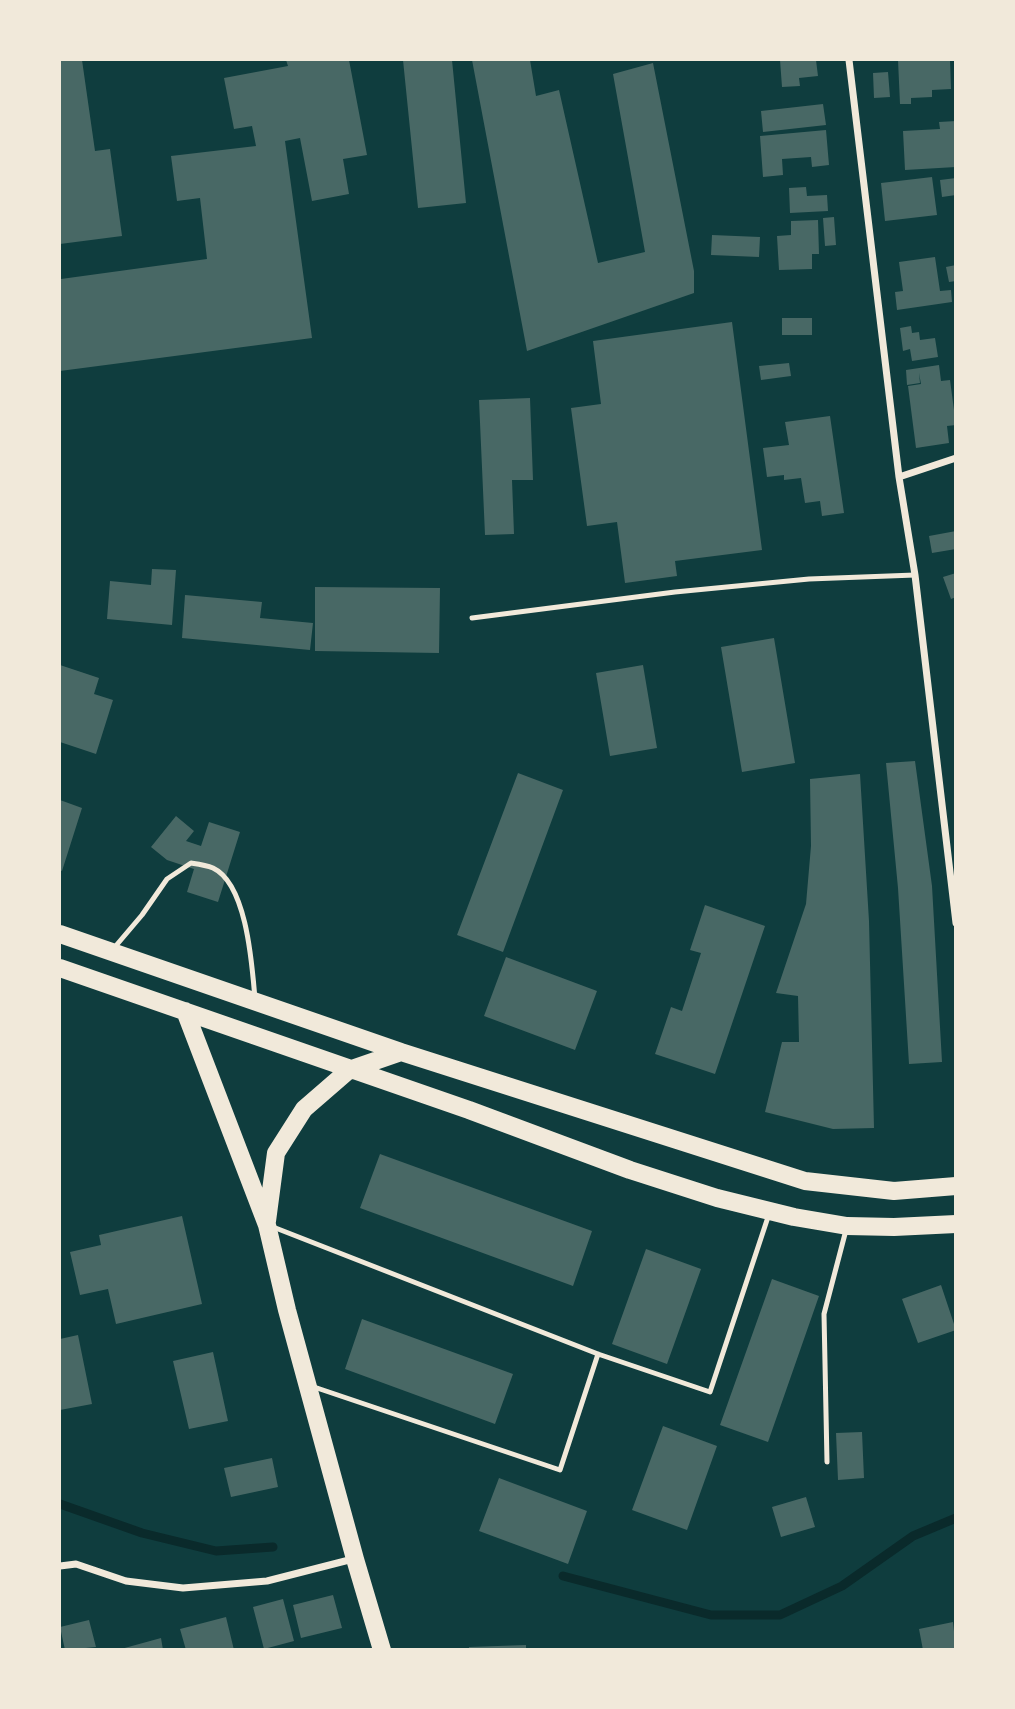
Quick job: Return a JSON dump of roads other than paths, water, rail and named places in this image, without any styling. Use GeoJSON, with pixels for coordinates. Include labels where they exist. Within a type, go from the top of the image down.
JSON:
{"type":"FeatureCollection","features":[{"type":"Feature","properties":{"kind":"main road"},"geometry":{"type":"LineString","coordinates":[[60,934],[401,1052],[805,1181],[894,1191],[956,1186]]}},
{"type":"Feature","properties":{"kind":"main road"},"geometry":{"type":"LineString","coordinates":[[60,968],[469,1110],[630,1170],[717,1198],[847,1226],[956,1224]]}},
{"type":"Feature","properties":{"kind":"main road"},"geometry":{"type":"LineString","coordinates":[[185,1011],[267,1225],[307,1385],[382,1650]]}},
{"type":"Feature","properties":{"kind":"main road"},"geometry":{"type":"LineString","coordinates":[[267,1225],[276,1153],[304,1109],[349,1070],[401,1052]]}},
{"type":"Feature","properties":{"kind":"street"},"geometry":{"type":"LineString","coordinates":[[849,60],[899,477],[915,575],[956,923]]}},
{"type":"Feature","properties":{"kind":"street"},"geometry":{"type":"LineString","coordinates":[[899,477],[956,458]]}},
{"type":"Feature","properties":{"kind":"street"},"geometry":{"type":"LineString","coordinates":[[60,1566],[76,1564],[126,1581],[183,1588],[267,1581],[355,1559]]}},
{"type":"Feature","properties":{"kind":"lane"},"geometry":{"type":"LineString","coordinates":[[472,618],[675,592],[809,579],[915,575]]}},
{"type":"Feature","properties":{"kind":"lane"},"geometry":{"type":"LineString","coordinates":[[111,952],[167,879],[191,863],[214,868],[230,885],[241,906],[251,952],[256,1002]]}},
{"type":"Feature","properties":{"kind":"lane"},"geometry":{"type":"LineString","coordinates":[[267,1225],[598,1354],[710,1392],[770,1211]]}},
{"type":"Feature","properties":{"kind":"lane"},"geometry":{"type":"LineString","coordinates":[[827,1462],[824,1314],[847,1226]]}},
{"type":"Feature","properties":{"kind":"lane"},"geometry":{"type":"LineString","coordinates":[[307,1385],[560,1469],[598,1354]]}},
{"type":"Feature","properties":{"kind":"waterway"},"geometry":{"type":"LineString","coordinates":[[60,1504],[142,1533],[216,1551],[273,1547]]}},
{"type":"Feature","properties":{"kind":"waterway"},"geometry":{"type":"LineString","coordinates":[[563,1576],[711,1615],[780,1615],[842,1586],[913,1536],[956,1518]]}}]}
